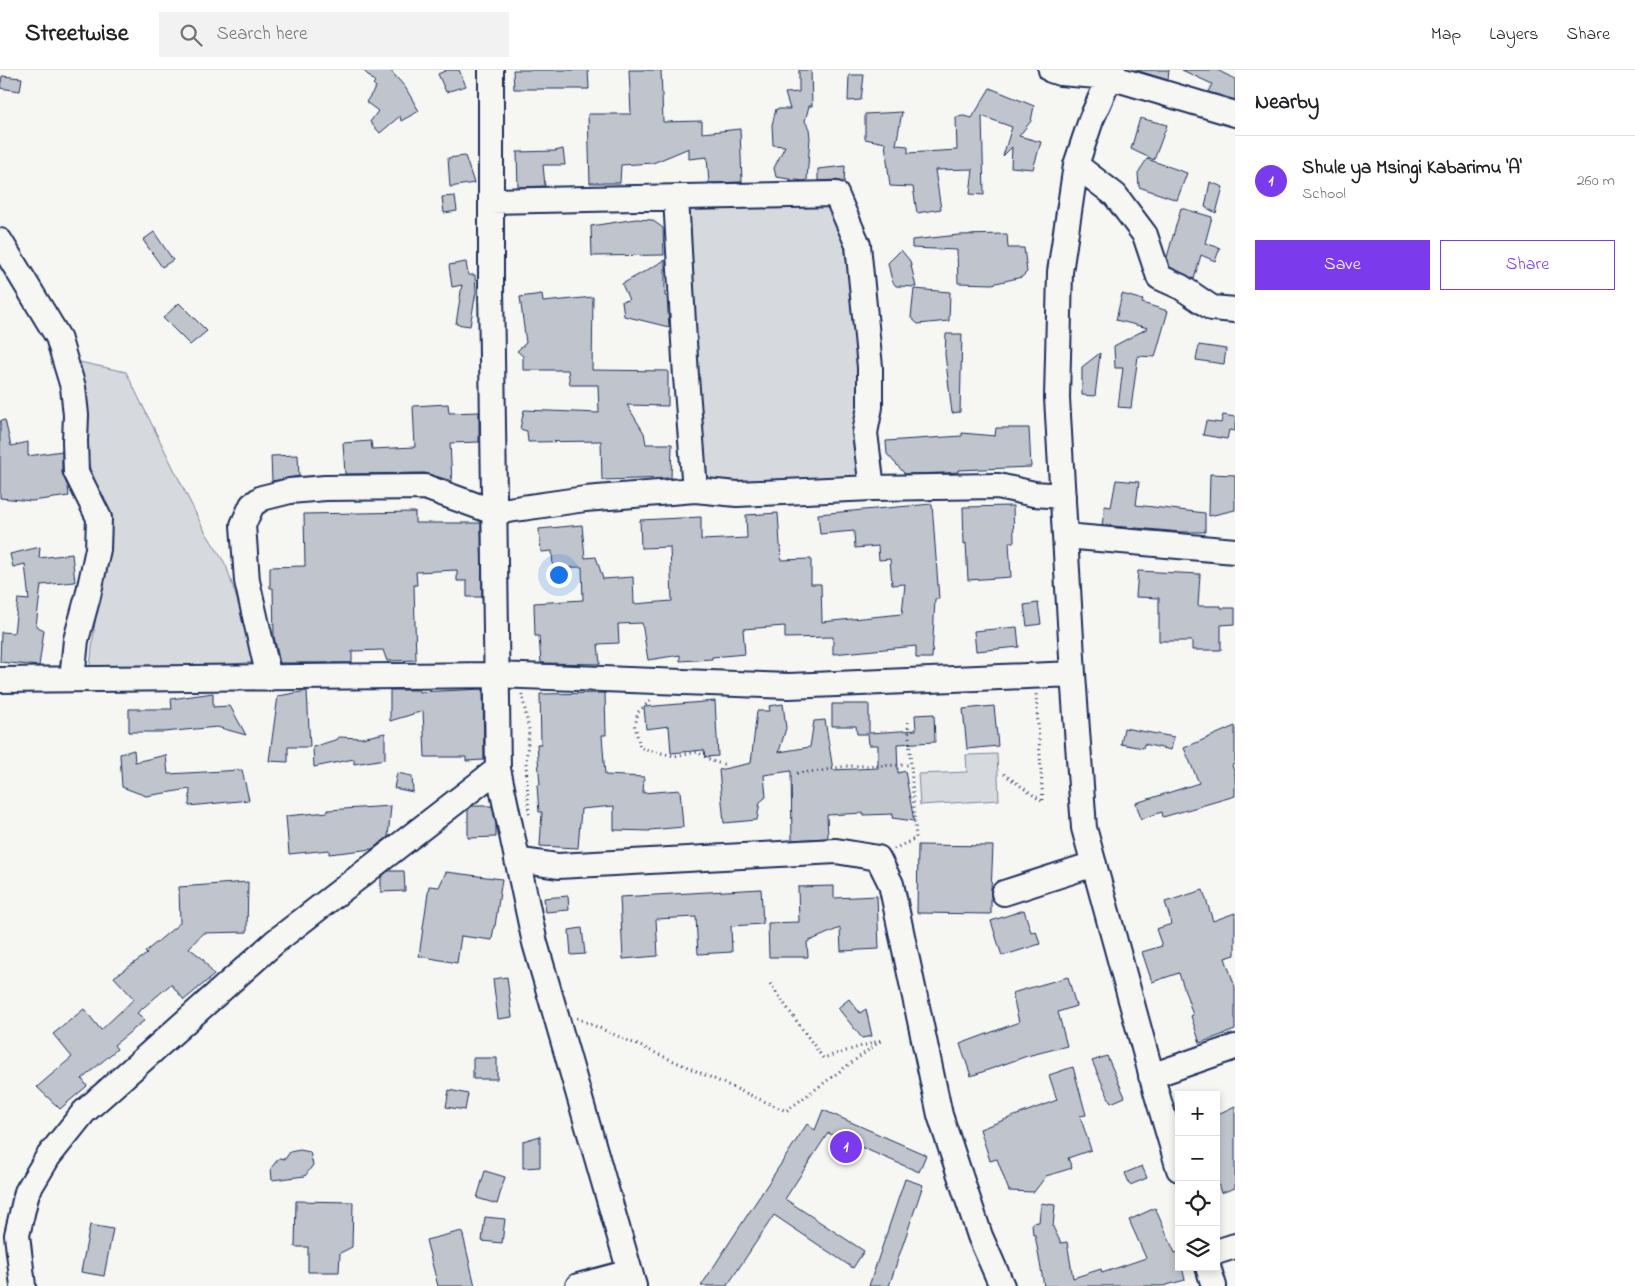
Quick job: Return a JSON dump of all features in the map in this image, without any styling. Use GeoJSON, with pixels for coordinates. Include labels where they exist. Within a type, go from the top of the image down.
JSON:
{"type":"FeatureCollection","features":[{"type":"Feature","properties":{"kind":"street"},"geometry":{"type":"LineString","coordinates":[[491,70],[494,512],[508,676],[498,769],[535,942],[632,1279],[578,1286]]}},
{"type":"Feature","properties":{"kind":"street"},"geometry":{"type":"LineString","coordinates":[[1051,70],[1060,73],[1111,74],[1235,114]]}},
{"type":"Feature","properties":{"kind":"street"},"geometry":{"type":"LineString","coordinates":[[1111,74],[1091,120],[1076,165],[1060,272],[1057,398],[1065,536],[1084,828],[1151,1076],[1175,1156]]}},
{"type":"Feature","properties":{"kind":"street"},"geometry":{"type":"LineString","coordinates":[[1076,165],[1115,195],[1145,235],[1159,277],[1181,287],[1212,308],[1235,310]]}},
{"type":"Feature","properties":{"kind":"street"},"geometry":{"type":"LineString","coordinates":[[491,201],[836,194],[858,245],[859,253],[870,367],[870,407],[865,433],[872,488]]}},
{"type":"Feature","properties":{"kind":"street"},"geometry":{"type":"LineString","coordinates":[[676,197],[686,378],[695,490]]}},
{"type":"Feature","properties":{"kind":"street"},"geometry":{"type":"LineString","coordinates":[[0,240],[58,337],[73,387],[76,415],[76,472],[99,518],[98,549],[76,640],[72,679]]}},
{"type":"Feature","properties":{"kind":"street"},"geometry":{"type":"LineString","coordinates":[[269,678],[247,581],[242,525],[252,505],[262,498],[290,491],[325,488],[425,487],[494,512],[585,499],[695,490],[736,494],[872,488],[998,486],[1034,494],[1063,496]]}},
{"type":"Feature","properties":{"kind":"street"},"geometry":{"type":"LineString","coordinates":[[1065,536],[1235,551]]}},
{"type":"Feature","properties":{"kind":"street"},"geometry":{"type":"LineString","coordinates":[[0,680],[508,676],[789,686],[1074,674]]}},
{"type":"Feature","properties":{"kind":"street"},"geometry":{"type":"LineString","coordinates":[[23,1286],[16,1235],[27,1192],[48,1157],[84,1112],[276,941],[498,769]]}},
{"type":"Feature","properties":{"kind":"street"},"geometry":{"type":"LineString","coordinates":[[517,860],[558,866],[836,851],[878,858],[891,884],[940,1116],[980,1236],[1002,1286]]}},
{"type":"Feature","properties":{"kind":"street"},"geometry":{"type":"LineString","coordinates":[[1004,893],[1094,864]]}},
{"type":"Feature","properties":{"kind":"street"},"geometry":{"type":"LineString","coordinates":[[1151,1076],[1235,1047]]}},
{"type":"Feature","properties":{"kind":"street"},"geometry":{"type":"LineString","coordinates":[[1220,1251],[1235,1246]]}},
{"type":"Feature","properties":{"kind":"street"},"geometry":{"type":"LineString","coordinates":[[1209,1271],[1214,1286]]}},
{"type":"Feature","properties":{"kind":"path"},"geometry":{"type":"LineString","coordinates":[[1004,774],[1044,802],[1036,675]]}},
{"type":"Feature","properties":{"kind":"path"},"geometry":{"type":"LineString","coordinates":[[508,676],[529,730],[526,763],[530,819]]}},
{"type":"Feature","properties":{"kind":"path"},"geometry":{"type":"LineString","coordinates":[[637,681],[650,702],[638,712],[635,726],[640,748],[674,756],[697,752],[714,762],[727,765]]}},
{"type":"Feature","properties":{"kind":"path"},"geometry":{"type":"LineString","coordinates":[[878,858],[916,838],[908,722]]}},
{"type":"Feature","properties":{"kind":"path"},"geometry":{"type":"LineString","coordinates":[[797,773],[846,766],[911,765]]}},
{"type":"Feature","properties":{"kind":"path"},"geometry":{"type":"LineString","coordinates":[[554,1008],[786,1111],[882,1040],[823,1058],[768,980]]}},
{"type":"Feature","properties":{"kind":"shaded area"},"geometry":{"type":"Polygon","coordinates":[[[838,200],[876,478],[703,483],[682,210],[838,200]]]}},
{"type":"Feature","properties":{"kind":"shaded area"},"geometry":{"type":"Polygon","coordinates":[[[75,361],[126,372],[203,528],[226,565],[257,662],[89,675],[107,513],[86,457],[75,361]]]}},
{"type":"Feature","properties":{"kind":"shaded area"},"geometry":{"type":"Polygon","coordinates":[[[997,754],[999,800],[920,805],[918,774],[967,772],[966,755],[997,754]]]}},
{"type":"Feature","properties":{"kind":"building"},"geometry":{"type":"Polygon","coordinates":[[[363,70],[390,70],[405,87],[419,111],[401,121],[400,116],[380,133],[370,122],[378,111],[366,102],[376,87],[373,84],[375,82],[363,70]]]}},
{"type":"Feature","properties":{"kind":"building"},"geometry":{"type":"Polygon","coordinates":[[[447,70],[459,70],[466,86],[446,92],[438,74],[447,70]]]}},
{"type":"Feature","properties":{"kind":"building"},"geometry":{"type":"Polygon","coordinates":[[[513,70],[588,70],[589,89],[514,89],[513,70]]]}},
{"type":"Feature","properties":{"kind":"building"},"geometry":{"type":"Polygon","coordinates":[[[629,70],[661,70],[663,122],[702,121],[702,133],[740,129],[742,182],[709,183],[707,157],[689,159],[689,148],[653,163],[621,165],[620,183],[590,183],[588,114],[631,114],[629,70]]]}},
{"type":"Feature","properties":{"kind":"building"},"geometry":{"type":"Polygon","coordinates":[[[799,70],[811,70],[812,106],[809,106],[805,121],[809,129],[810,138],[807,180],[803,181],[776,177],[774,168],[785,146],[773,145],[772,125],[776,109],[790,109],[785,93],[799,92],[799,70]]]}},
{"type":"Feature","properties":{"kind":"building"},"geometry":{"type":"Polygon","coordinates":[[[1135,70],[1169,70],[1168,80],[1135,70]]]}},
{"type":"Feature","properties":{"kind":"building"},"geometry":{"type":"Polygon","coordinates":[[[1182,70],[1217,70],[1235,79],[1235,100],[1208,92],[1212,84],[1182,70]]]}},
{"type":"Feature","properties":{"kind":"building"},"geometry":{"type":"Polygon","coordinates":[[[849,75],[864,75],[861,100],[848,101],[849,75]]]}},
{"type":"Feature","properties":{"kind":"building"},"geometry":{"type":"Polygon","coordinates":[[[2,76],[22,78],[20,91],[0,88],[2,76]]]}},
{"type":"Feature","properties":{"kind":"building"},"geometry":{"type":"Polygon","coordinates":[[[990,88],[1034,106],[1031,121],[1019,136],[1041,142],[1033,169],[1011,167],[1012,147],[1003,156],[1012,127],[982,116],[984,195],[970,194],[973,169],[935,170],[941,209],[917,213],[913,187],[890,186],[885,143],[865,139],[865,114],[902,112],[896,145],[908,146],[908,153],[957,150],[956,117],[972,118],[990,88]]]}},
{"type":"Feature","properties":{"kind":"building"},"geometry":{"type":"Polygon","coordinates":[[[1140,118],[1167,125],[1154,160],[1131,149],[1140,118]]]}},
{"type":"Feature","properties":{"kind":"building"},"geometry":{"type":"Polygon","coordinates":[[[563,149],[565,165],[543,165],[545,186],[518,187],[517,152],[563,149]]]}},
{"type":"Feature","properties":{"kind":"building"},"geometry":{"type":"Polygon","coordinates":[[[465,156],[474,183],[450,187],[448,158],[465,156]]]}},
{"type":"Feature","properties":{"kind":"building"},"geometry":{"type":"Polygon","coordinates":[[[1147,159],[1187,173],[1177,200],[1139,187],[1138,173],[1147,159]]]}},
{"type":"Feature","properties":{"kind":"building"},"geometry":{"type":"Polygon","coordinates":[[[845,166],[844,183],[836,180],[818,181],[818,169],[845,166]]]}},
{"type":"Feature","properties":{"kind":"building"},"geometry":{"type":"Polygon","coordinates":[[[1210,182],[1223,187],[1216,213],[1205,207],[1210,182]]]}},
{"type":"Feature","properties":{"kind":"building"},"geometry":{"type":"Polygon","coordinates":[[[455,196],[457,211],[444,213],[442,197],[455,196]]]}},
{"type":"Feature","properties":{"kind":"building"},"geometry":{"type":"Polygon","coordinates":[[[1181,208],[1212,217],[1205,243],[1220,248],[1215,261],[1201,255],[1194,279],[1170,267],[1167,257],[1181,208]]]}},
{"type":"Feature","properties":{"kind":"building"},"geometry":{"type":"Polygon","coordinates":[[[636,219],[652,220],[663,228],[664,255],[592,256],[591,226],[636,219]]]}},
{"type":"Feature","properties":{"kind":"building"},"geometry":{"type":"Polygon","coordinates":[[[154,232],[173,260],[162,267],[143,240],[154,232]]]}},
{"type":"Feature","properties":{"kind":"building"},"geometry":{"type":"Polygon","coordinates":[[[1007,234],[1008,248],[1024,248],[1027,272],[1022,277],[992,284],[958,283],[957,250],[912,248],[912,240],[959,235],[1007,234]]]}},
{"type":"Feature","properties":{"kind":"building"},"geometry":{"type":"Polygon","coordinates":[[[901,250],[910,261],[916,287],[896,286],[892,281],[888,263],[901,250]]]}},
{"type":"Feature","properties":{"kind":"building"},"geometry":{"type":"Polygon","coordinates":[[[665,260],[665,296],[667,296],[669,327],[624,316],[622,301],[629,300],[622,284],[665,260]]]}},
{"type":"Feature","properties":{"kind":"building"},"geometry":{"type":"Polygon","coordinates":[[[466,262],[468,275],[475,275],[476,292],[470,326],[456,324],[462,285],[452,287],[449,265],[466,262]]]}},
{"type":"Feature","properties":{"kind":"building"},"geometry":{"type":"Polygon","coordinates":[[[914,289],[950,292],[949,321],[918,324],[911,318],[914,289]]]}},
{"type":"Feature","properties":{"kind":"building"},"geometry":{"type":"Polygon","coordinates":[[[542,294],[543,302],[593,297],[592,370],[668,371],[668,406],[627,405],[644,433],[646,444],[672,444],[671,478],[602,480],[601,441],[528,442],[527,431],[520,429],[524,410],[599,413],[598,385],[570,385],[568,370],[523,370],[523,356],[517,351],[526,343],[520,297],[542,294]]]}},
{"type":"Feature","properties":{"kind":"building"},"geometry":{"type":"Polygon","coordinates":[[[1122,294],[1143,300],[1142,303],[1168,311],[1155,357],[1138,356],[1131,408],[1118,407],[1123,368],[1115,368],[1114,346],[1148,328],[1116,320],[1122,294]]]}},
{"type":"Feature","properties":{"kind":"building"},"geometry":{"type":"Polygon","coordinates":[[[179,303],[207,331],[190,345],[163,318],[179,303]]]}},
{"type":"Feature","properties":{"kind":"building"},"geometry":{"type":"Polygon","coordinates":[[[946,334],[962,334],[960,412],[952,413],[945,354],[946,334]]]}},
{"type":"Feature","properties":{"kind":"building"},"geometry":{"type":"Polygon","coordinates":[[[1199,345],[1226,349],[1224,364],[1196,360],[1199,345]]]}},
{"type":"Feature","properties":{"kind":"building"},"geometry":{"type":"Polygon","coordinates":[[[1100,353],[1095,396],[1082,395],[1082,367],[1100,353]]]}},
{"type":"Feature","properties":{"kind":"building"},"geometry":{"type":"Polygon","coordinates":[[[448,404],[449,413],[479,412],[479,442],[450,443],[452,481],[425,473],[345,474],[343,443],[371,441],[372,449],[415,447],[413,406],[448,404]]]}},
{"type":"Feature","properties":{"kind":"building"},"geometry":{"type":"Polygon","coordinates":[[[1223,415],[1235,417],[1235,431],[1229,430],[1227,439],[1203,435],[1206,421],[1221,423],[1223,415]]]}},
{"type":"Feature","properties":{"kind":"building"},"geometry":{"type":"Polygon","coordinates":[[[5,420],[11,446],[28,442],[28,456],[62,451],[62,473],[68,487],[69,496],[32,501],[0,498],[0,421],[5,420]]]}},
{"type":"Feature","properties":{"kind":"building"},"geometry":{"type":"Polygon","coordinates":[[[996,428],[1029,428],[1031,467],[905,474],[887,454],[886,441],[962,436],[962,433],[995,436],[996,428]]]}},
{"type":"Feature","properties":{"kind":"building"},"geometry":{"type":"Polygon","coordinates":[[[298,455],[299,476],[272,481],[271,456],[298,455]]]}},
{"type":"Feature","properties":{"kind":"building"},"geometry":{"type":"Polygon","coordinates":[[[1210,474],[1235,475],[1235,510],[1209,516],[1210,474]]]}},
{"type":"Feature","properties":{"kind":"building"},"geometry":{"type":"Polygon","coordinates":[[[1116,480],[1139,482],[1136,505],[1205,513],[1205,532],[1181,532],[1102,525],[1105,506],[1111,507],[1116,480]]]}},
{"type":"Feature","properties":{"kind":"building"},"geometry":{"type":"Polygon","coordinates":[[[932,504],[939,599],[935,599],[932,658],[916,658],[916,646],[833,654],[833,637],[785,638],[785,626],[743,629],[745,654],[680,661],[680,655],[648,660],[642,623],[618,624],[619,643],[598,644],[600,664],[541,663],[539,636],[535,636],[534,603],[583,600],[582,567],[553,568],[552,551],[541,552],[539,529],[582,525],[585,558],[596,557],[603,579],[633,577],[634,604],[672,601],[670,547],[641,548],[640,520],[701,517],[701,540],[747,538],[746,515],[778,513],[781,560],[811,559],[811,584],[821,584],[822,622],[902,614],[905,584],[892,585],[890,559],[879,560],[878,546],[855,548],[854,531],[820,534],[818,514],[932,504]]]}},
{"type":"Feature","properties":{"kind":"building"},"geometry":{"type":"Polygon","coordinates":[[[1013,506],[1014,542],[1009,542],[1011,577],[968,580],[966,543],[964,544],[963,507],[1013,506]]]}},
{"type":"Feature","properties":{"kind":"building"},"geometry":{"type":"Polygon","coordinates":[[[415,512],[415,523],[481,523],[482,597],[467,597],[467,581],[457,581],[457,570],[416,572],[417,585],[414,585],[416,660],[387,661],[383,650],[352,651],[352,663],[280,663],[274,637],[273,588],[270,588],[270,567],[305,566],[304,514],[415,512]]]}},
{"type":"Feature","properties":{"kind":"building"},"geometry":{"type":"Polygon","coordinates":[[[40,547],[39,558],[72,554],[75,582],[41,585],[36,626],[44,630],[39,666],[0,662],[1,632],[14,633],[18,599],[29,600],[25,564],[13,567],[10,554],[40,547]]]}},
{"type":"Feature","properties":{"kind":"building"},"geometry":{"type":"Polygon","coordinates":[[[1138,571],[1200,574],[1198,606],[1235,608],[1235,624],[1221,625],[1221,650],[1192,650],[1192,641],[1159,641],[1159,598],[1136,597],[1138,571]]]}},
{"type":"Feature","properties":{"kind":"building"},"geometry":{"type":"Polygon","coordinates":[[[1038,603],[1041,624],[1027,626],[1024,605],[1038,603]]]}},
{"type":"Feature","properties":{"kind":"building"},"geometry":{"type":"Polygon","coordinates":[[[1017,627],[1019,647],[976,651],[974,631],[1017,627]]]}},
{"type":"Feature","properties":{"kind":"building"},"geometry":{"type":"Polygon","coordinates":[[[483,689],[484,760],[466,761],[466,757],[425,757],[423,711],[390,721],[390,690],[419,690],[419,692],[483,689]]]}},
{"type":"Feature","properties":{"kind":"building"},"geometry":{"type":"Polygon","coordinates":[[[307,691],[310,747],[288,747],[288,762],[269,761],[278,696],[307,691]]]}},
{"type":"Feature","properties":{"kind":"building"},"geometry":{"type":"Polygon","coordinates":[[[213,693],[213,707],[230,706],[246,735],[217,727],[164,732],[129,732],[129,709],[172,709],[171,699],[213,693]]]}},
{"type":"Feature","properties":{"kind":"building"},"geometry":{"type":"Polygon","coordinates":[[[605,693],[606,735],[602,735],[605,775],[644,777],[643,793],[680,790],[683,827],[650,831],[614,830],[614,806],[581,809],[578,848],[540,846],[542,812],[539,812],[537,785],[540,785],[537,744],[541,744],[540,694],[605,693]]]}},
{"type":"Feature","properties":{"kind":"building"},"geometry":{"type":"Polygon","coordinates":[[[715,701],[718,756],[705,757],[704,750],[671,753],[669,726],[646,729],[644,707],[715,701]]]}},
{"type":"Feature","properties":{"kind":"building"},"geometry":{"type":"Polygon","coordinates":[[[783,704],[786,728],[779,752],[810,747],[814,721],[825,720],[833,770],[878,768],[878,745],[869,745],[868,734],[857,734],[856,726],[832,726],[832,704],[869,704],[869,733],[916,730],[915,715],[934,714],[935,742],[897,744],[898,773],[905,771],[914,821],[892,818],[893,814],[827,815],[828,838],[792,840],[791,771],[764,775],[766,797],[760,802],[757,820],[724,823],[719,770],[751,763],[757,711],[770,711],[769,706],[783,704]]]}},
{"type":"Feature","properties":{"kind":"building"},"geometry":{"type":"Polygon","coordinates":[[[994,706],[998,746],[967,749],[963,709],[994,706]]]}},
{"type":"Feature","properties":{"kind":"building"},"geometry":{"type":"Polygon","coordinates":[[[1235,726],[1235,764],[1232,765],[1235,775],[1235,796],[1163,817],[1162,812],[1141,819],[1136,803],[1199,783],[1184,748],[1235,726]]]}},
{"type":"Feature","properties":{"kind":"building"},"geometry":{"type":"Polygon","coordinates":[[[1124,728],[1174,737],[1171,750],[1144,744],[1143,748],[1121,744],[1124,728]]]}},
{"type":"Feature","properties":{"kind":"building"},"geometry":{"type":"Polygon","coordinates":[[[385,733],[385,759],[354,764],[354,759],[314,767],[313,747],[338,739],[338,737],[362,738],[385,733]]]}},
{"type":"Feature","properties":{"kind":"building"},"geometry":{"type":"Polygon","coordinates":[[[134,750],[135,762],[166,755],[168,774],[242,770],[249,800],[189,806],[190,789],[146,796],[122,787],[120,754],[134,750]]]}},
{"type":"Feature","properties":{"kind":"building"},"geometry":{"type":"Polygon","coordinates":[[[397,773],[412,776],[413,792],[394,788],[397,773]]]}},
{"type":"Feature","properties":{"kind":"building"},"geometry":{"type":"Polygon","coordinates":[[[391,806],[388,837],[372,849],[329,854],[329,850],[289,854],[286,816],[328,812],[328,810],[391,806]]]}},
{"type":"Feature","properties":{"kind":"building"},"geometry":{"type":"Polygon","coordinates":[[[472,806],[492,806],[496,824],[496,837],[468,838],[468,810],[472,806]]]}},
{"type":"Feature","properties":{"kind":"building"},"geometry":{"type":"Polygon","coordinates":[[[918,845],[993,846],[991,914],[917,913],[918,845]]]}},
{"type":"Feature","properties":{"kind":"building"},"geometry":{"type":"Polygon","coordinates":[[[388,871],[404,871],[405,891],[381,892],[381,877],[388,871]]]}},
{"type":"Feature","properties":{"kind":"building"},"geometry":{"type":"Polygon","coordinates":[[[446,872],[502,879],[492,940],[461,936],[457,963],[419,956],[429,886],[439,887],[446,872]]]}},
{"type":"Feature","properties":{"kind":"building"},"geometry":{"type":"Polygon","coordinates":[[[248,882],[247,932],[203,933],[189,948],[202,958],[214,975],[184,1000],[171,984],[137,1013],[145,1020],[114,1045],[117,1049],[82,1079],[87,1086],[60,1109],[37,1087],[72,1057],[53,1034],[84,1009],[101,1030],[134,999],[114,977],[147,954],[145,952],[180,923],[179,887],[248,882]]]}},
{"type":"Feature","properties":{"kind":"building"},"geometry":{"type":"Polygon","coordinates":[[[834,886],[834,898],[877,896],[879,949],[841,951],[840,928],[807,942],[808,957],[769,957],[768,923],[799,922],[798,887],[834,886]]]}},
{"type":"Feature","properties":{"kind":"building"},"geometry":{"type":"Polygon","coordinates":[[[761,889],[763,924],[731,926],[732,952],[698,954],[696,917],[656,919],[658,956],[623,959],[620,897],[761,889]]]}},
{"type":"Feature","properties":{"kind":"building"},"geometry":{"type":"Polygon","coordinates":[[[1203,890],[1213,921],[1235,913],[1235,955],[1225,958],[1235,987],[1235,1030],[1200,1043],[1179,973],[1152,982],[1142,952],[1162,946],[1156,929],[1172,924],[1165,902],[1203,890]]]}},
{"type":"Feature","properties":{"kind":"building"},"geometry":{"type":"Polygon","coordinates":[[[568,896],[569,910],[546,912],[544,898],[568,896]]]}},
{"type":"Feature","properties":{"kind":"building"},"geometry":{"type":"Polygon","coordinates":[[[1024,910],[1031,932],[1036,931],[1040,944],[1002,956],[991,921],[1024,910]]]}},
{"type":"Feature","properties":{"kind":"building"},"geometry":{"type":"Polygon","coordinates":[[[582,928],[585,954],[571,955],[569,930],[582,928]]]}},
{"type":"Feature","properties":{"kind":"building"},"geometry":{"type":"Polygon","coordinates":[[[507,977],[512,1017],[498,1019],[493,979],[507,977]]]}},
{"type":"Feature","properties":{"kind":"building"},"geometry":{"type":"Polygon","coordinates":[[[1068,977],[1076,1006],[1058,1012],[1067,1046],[1027,1056],[971,1076],[960,1044],[1019,1022],[1012,993],[1068,977]]]}},
{"type":"Feature","properties":{"kind":"building"},"geometry":{"type":"Polygon","coordinates":[[[849,999],[860,1013],[866,1009],[872,1036],[862,1038],[838,1008],[849,999]]]}},
{"type":"Feature","properties":{"kind":"building"},"geometry":{"type":"Polygon","coordinates":[[[1107,1056],[1125,1097],[1111,1103],[1092,1061],[1107,1056]]]}},
{"type":"Feature","properties":{"kind":"building"},"geometry":{"type":"Polygon","coordinates":[[[473,1058],[497,1058],[497,1079],[473,1079],[473,1058]]]}},
{"type":"Feature","properties":{"kind":"building"},"geometry":{"type":"Polygon","coordinates":[[[1073,1067],[1086,1115],[1080,1116],[1091,1150],[1068,1158],[1072,1168],[1046,1176],[1034,1192],[1009,1191],[997,1159],[990,1161],[980,1129],[1057,1100],[1049,1075],[1073,1067]]]}},
{"type":"Feature","properties":{"kind":"building"},"geometry":{"type":"Polygon","coordinates":[[[449,1090],[468,1094],[465,1110],[446,1107],[449,1090]]]}},
{"type":"Feature","properties":{"kind":"building"},"geometry":{"type":"Polygon","coordinates":[[[1235,1106],[1235,1188],[1221,1193],[1220,1190],[1220,1113],[1235,1106]]]}},
{"type":"Feature","properties":{"kind":"building"},"geometry":{"type":"Polygon","coordinates":[[[823,1110],[926,1155],[919,1172],[828,1133],[785,1199],[864,1251],[853,1268],[774,1215],[727,1286],[701,1286],[807,1124],[815,1130],[823,1110]]]}},
{"type":"Feature","properties":{"kind":"building"},"geometry":{"type":"Polygon","coordinates":[[[540,1136],[540,1167],[523,1168],[523,1141],[540,1136]]]}},
{"type":"Feature","properties":{"kind":"building"},"geometry":{"type":"Polygon","coordinates":[[[300,1150],[310,1152],[313,1165],[305,1176],[272,1180],[271,1168],[279,1158],[285,1159],[290,1152],[300,1150]]]}},
{"type":"Feature","properties":{"kind":"building"},"geometry":{"type":"Polygon","coordinates":[[[1142,1166],[1147,1178],[1130,1185],[1125,1173],[1142,1166]]]}},
{"type":"Feature","properties":{"kind":"building"},"geometry":{"type":"Polygon","coordinates":[[[485,1171],[505,1177],[497,1204],[477,1198],[485,1171]]]}},
{"type":"Feature","properties":{"kind":"building"},"geometry":{"type":"Polygon","coordinates":[[[905,1179],[923,1185],[889,1286],[869,1286],[905,1179]]]}},
{"type":"Feature","properties":{"kind":"building"},"geometry":{"type":"Polygon","coordinates":[[[296,1201],[353,1202],[352,1247],[340,1253],[339,1272],[308,1272],[308,1247],[295,1247],[296,1201]]]}},
{"type":"Feature","properties":{"kind":"building"},"geometry":{"type":"Polygon","coordinates":[[[1041,1203],[1055,1205],[1053,1227],[1061,1243],[1067,1242],[1073,1278],[1101,1269],[1102,1273],[1146,1258],[1129,1220],[1155,1208],[1175,1253],[1175,1271],[1183,1271],[1185,1280],[1163,1286],[1044,1286],[1032,1223],[1039,1222],[1041,1203]]]}},
{"type":"Feature","properties":{"kind":"building"},"geometry":{"type":"Polygon","coordinates":[[[485,1217],[505,1219],[502,1243],[482,1241],[485,1217]]]}},
{"type":"Feature","properties":{"kind":"building"},"geometry":{"type":"Polygon","coordinates":[[[90,1225],[113,1229],[104,1276],[81,1272],[90,1225]]]}},
{"type":"Feature","properties":{"kind":"building"},"geometry":{"type":"Polygon","coordinates":[[[462,1231],[475,1286],[438,1286],[426,1240],[462,1231]]]}},
{"type":"Feature","properties":{"kind":"place","name":"Shule ya Msingi Kabarimu 'A'"},"geometry":{"type":"Point","coordinates":[846,1147]}}]}
